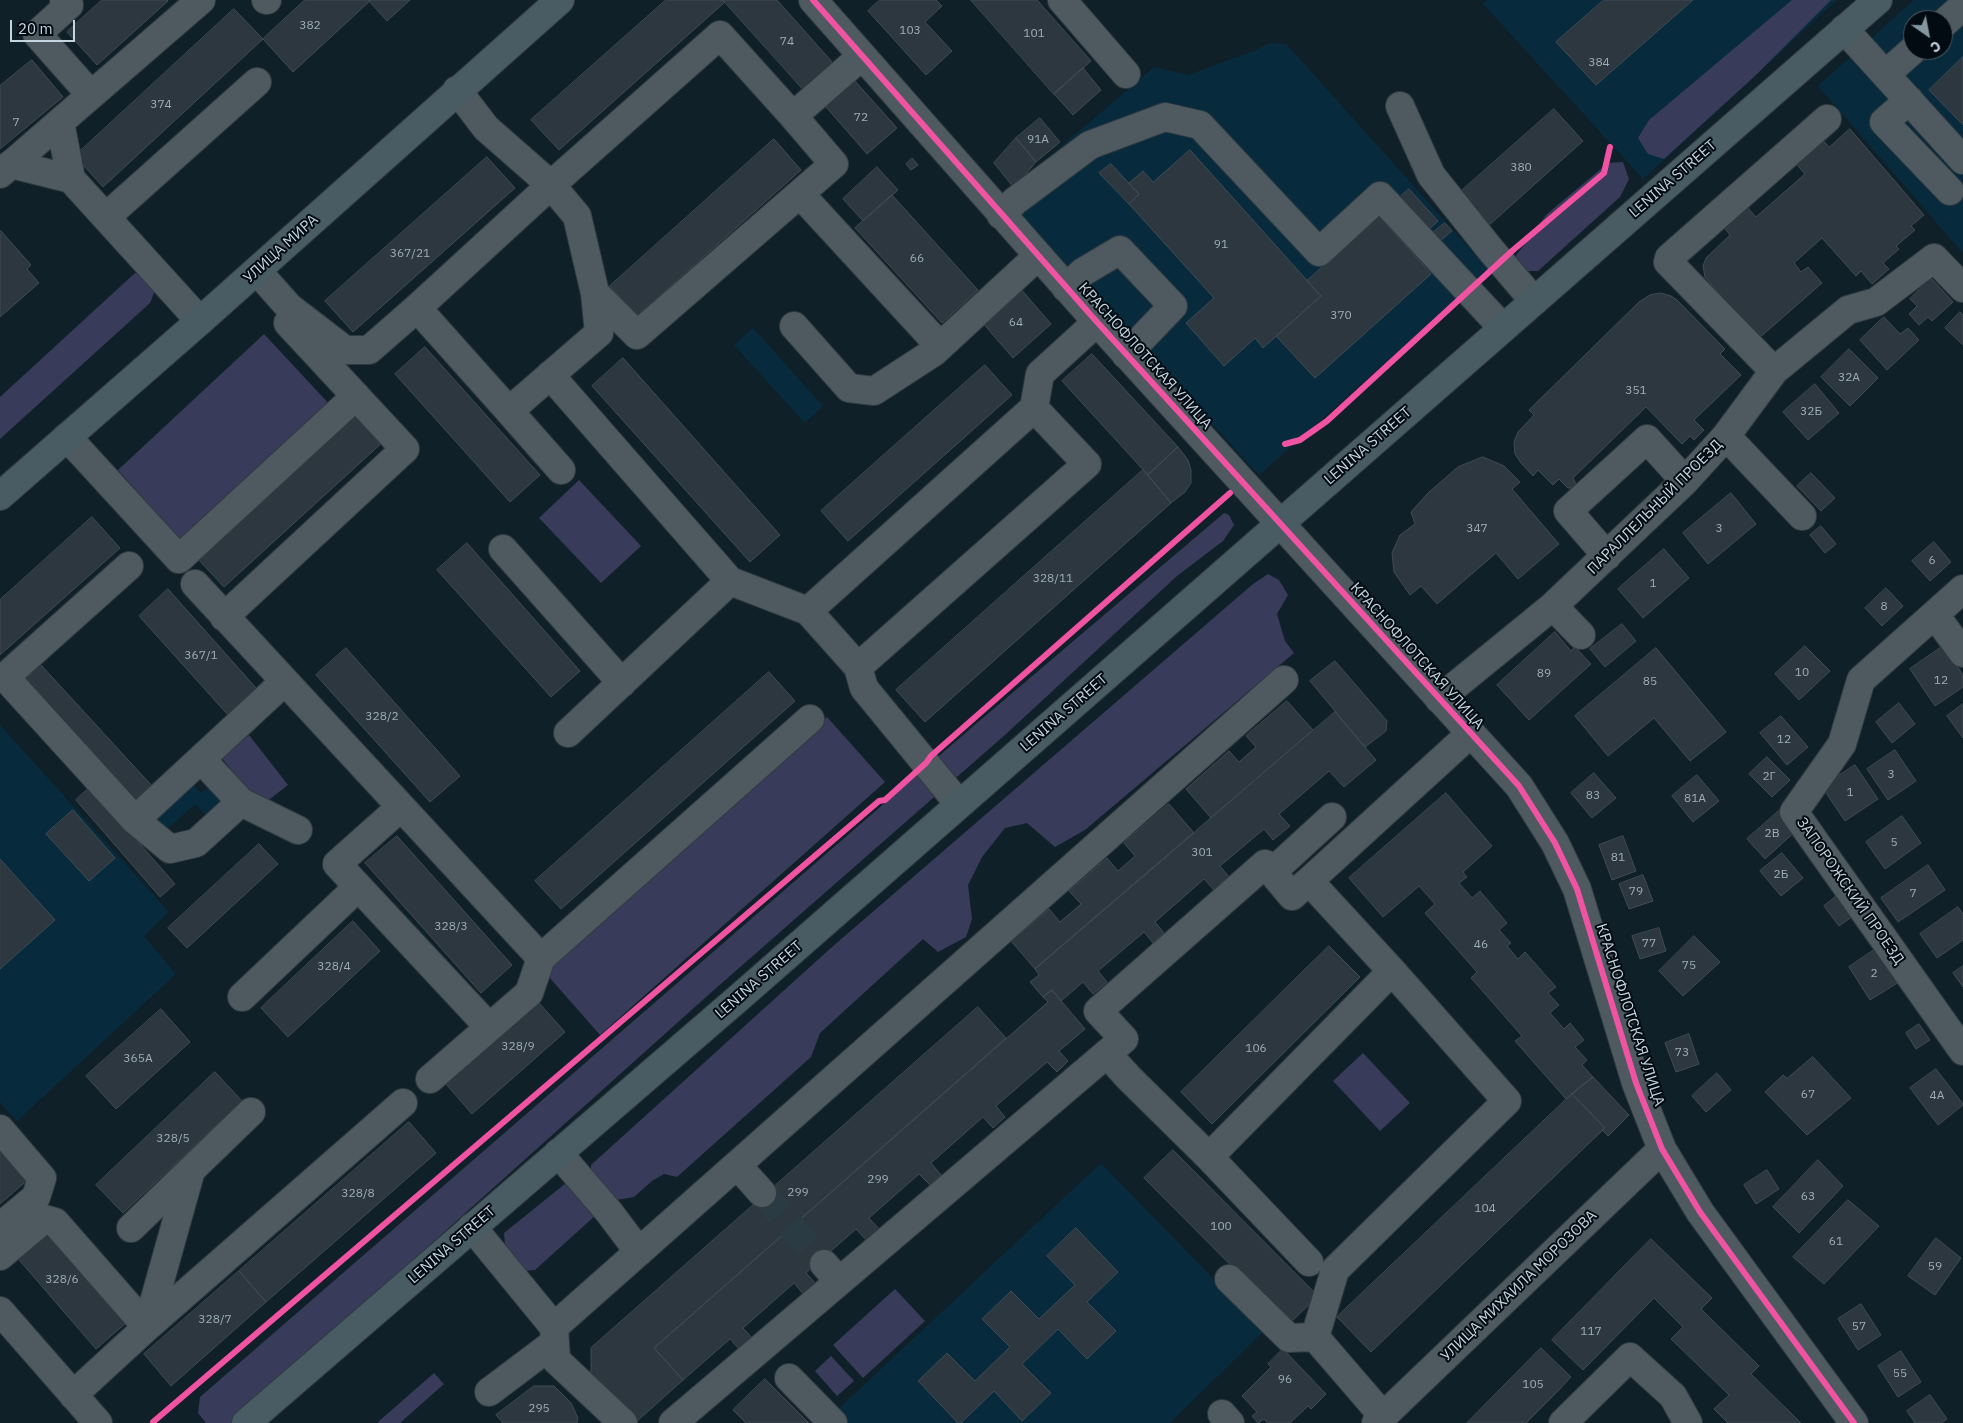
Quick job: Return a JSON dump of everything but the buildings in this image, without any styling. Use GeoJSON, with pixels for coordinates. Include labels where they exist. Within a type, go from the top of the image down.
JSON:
{"type":"FeatureCollection","features":[{"type":"Feature","properties":{"kind":"main road","name":"УЛИЦА МИРА"},"geometry":{"type":"LineString","coordinates":[[0,496],[200,321],[560,0]]}},
{"type":"Feature","properties":{"kind":"main road","name":"LENINA STREET"},"geometry":{"type":"LineString","coordinates":[[246,1423],[742,996],[1844,29],[1868,3]]}},
{"type":"Feature","properties":{"kind":"street"},"geometry":{"type":"LineString","coordinates":[[64,0],[69,5],[37,34],[92,95]]}},
{"type":"Feature","properties":{"kind":"street"},"geometry":{"type":"LineString","coordinates":[[5,169],[201,0]]}},
{"type":"Feature","properties":{"kind":"street","name":"КРАСНОФЛОТСКАЯ УЛИЦА"},"geometry":{"type":"LineString","coordinates":[[813,0],[1096,322],[1519,786],[1556,843],[1577,889],[1636,1083],[1662,1149],[1700,1212],[1854,1423]]}},
{"type":"Feature","properties":{"kind":"street"},"geometry":{"type":"LineString","coordinates":[[1062,0],[1126,74]]}},
{"type":"Feature","properties":{"kind":"street"},"geometry":{"type":"LineString","coordinates":[[1953,15],[1963,6]]}},
{"type":"Feature","properties":{"kind":"street"},"geometry":{"type":"LineString","coordinates":[[1844,29],[1963,160]]}},
{"type":"Feature","properties":{"kind":"street"},"geometry":{"type":"LineString","coordinates":[[252,274],[289,307],[345,350],[369,350],[720,35],[834,164],[637,335],[595,293]]}},
{"type":"Feature","properties":{"kind":"street"},"geometry":{"type":"LineString","coordinates":[[793,116],[862,56]]}},
{"type":"Feature","properties":{"kind":"street"},"geometry":{"type":"LineString","coordinates":[[1886,74],[1903,59]]}},
{"type":"Feature","properties":{"kind":"street"},"geometry":{"type":"LineString","coordinates":[[106,216],[257,82]]}},
{"type":"Feature","properties":{"kind":"street"},"geometry":{"type":"LineString","coordinates":[[457,90],[486,128],[551,185],[577,216],[595,293],[599,333],[509,410]]}},
{"type":"Feature","properties":{"kind":"street"},"geometry":{"type":"LineString","coordinates":[[1909,100],[1884,122],[1950,191]]}},
{"type":"Feature","properties":{"kind":"street"},"geometry":{"type":"LineString","coordinates":[[1400,106],[1431,175],[1490,249],[1534,300]]}},
{"type":"Feature","properties":{"kind":"street"},"geometry":{"type":"LineString","coordinates":[[1001,215],[1015,201],[1090,144],[1165,117],[1200,125],[1319,252],[1380,196],[1503,328]]}},
{"type":"Feature","properties":{"kind":"street"},"geometry":{"type":"LineString","coordinates":[[1774,371],[1668,262],[1669,258],[1827,118]]}},
{"type":"Feature","properties":{"kind":"street"},"geometry":{"type":"LineString","coordinates":[[60,122],[71,178],[200,321]]}},
{"type":"Feature","properties":{"kind":"street"},"geometry":{"type":"LineString","coordinates":[[5,169],[71,178]]}},
{"type":"Feature","properties":{"kind":"street"},"geometry":{"type":"LineString","coordinates":[[800,194],[940,346]]}},
{"type":"Feature","properties":{"kind":"street"},"geometry":{"type":"LineString","coordinates":[[1066,288],[1083,272],[1120,250],[1173,306],[1126,354]]}},
{"type":"Feature","properties":{"kind":"street"},"geometry":{"type":"LineString","coordinates":[[794,326],[849,388],[874,391],[934,352],[1038,256]]}},
{"type":"Feature","properties":{"kind":"street","name":"ПАРАЛЛЕЛЬНЫЙ ПРОЕЗД"},"geometry":{"type":"LineString","coordinates":[[1439,699],[1552,606],[1607,556],[1685,481],[1726,436],[1774,371],[1848,310],[1876,302],[1934,258],[1963,288]]}},
{"type":"Feature","properties":{"kind":"street"},"geometry":{"type":"LineString","coordinates":[[224,617],[404,449],[252,274]]}},
{"type":"Feature","properties":{"kind":"street"},"geometry":{"type":"LineString","coordinates":[[417,308],[560,470]]}},
{"type":"Feature","properties":{"kind":"street"},"geometry":{"type":"LineString","coordinates":[[808,611],[1034,408],[1040,374],[1096,322]]}},
{"type":"Feature","properties":{"kind":"street"},"geometry":{"type":"LineString","coordinates":[[550,375],[730,581],[808,611],[858,667],[864,688],[959,804]]}},
{"type":"Feature","properties":{"kind":"street"},"geometry":{"type":"LineString","coordinates":[[67,437],[179,559],[356,396]]}},
{"type":"Feature","properties":{"kind":"street"},"geometry":{"type":"LineString","coordinates":[[858,667],[1086,464],[1034,408]]}},
{"type":"Feature","properties":{"kind":"street"},"geometry":{"type":"LineString","coordinates":[[1726,436],[1802,516]]}},
{"type":"Feature","properties":{"kind":"street"},"geometry":{"type":"LineString","coordinates":[[1607,556],[1568,511],[1647,439],[1685,481]]}},
{"type":"Feature","properties":{"kind":"street"},"geometry":{"type":"LineString","coordinates":[[503,549],[622,683]]}},
{"type":"Feature","properties":{"kind":"street"},"geometry":{"type":"LineString","coordinates":[[128,566],[2,677],[135,820],[170,849],[196,843],[241,802]]}},
{"type":"Feature","properties":{"kind":"street"},"geometry":{"type":"LineString","coordinates":[[568,733],[730,581]]}},
{"type":"Feature","properties":{"kind":"street"},"geometry":{"type":"LineString","coordinates":[[195,584],[542,958]]}},
{"type":"Feature","properties":{"kind":"street"},"geometry":{"type":"LineString","coordinates":[[1963,589],[1935,615],[1963,653]]}},
{"type":"Feature","properties":{"kind":"street"},"geometry":{"type":"LineString","coordinates":[[1552,606],[1582,635]]}},
{"type":"Feature","properties":{"kind":"street","name":"ЗАПОРОЖСКИЙ ПРОЕЗД"},"geometry":{"type":"LineString","coordinates":[[1935,615],[1860,680],[1842,744],[1794,812],[1963,1051]]}},
{"type":"Feature","properties":{"kind":"street"},"geometry":{"type":"LineString","coordinates":[[489,1392],[554,1335],[639,1252],[1284,680]]}},
{"type":"Feature","properties":{"kind":"street"},"geometry":{"type":"LineString","coordinates":[[135,820],[284,682]]}},
{"type":"Feature","properties":{"kind":"street"},"geometry":{"type":"LineString","coordinates":[[430,1079],[528,993],[542,958],[810,719]]}},
{"type":"Feature","properties":{"kind":"street"},"geometry":{"type":"LineString","coordinates":[[673,1423],[831,1272],[1124,1039],[1098,1011],[1265,864],[1292,896],[1470,734]]}},
{"type":"Feature","properties":{"kind":"street"},"geometry":{"type":"LineString","coordinates":[[201,759],[241,802],[298,830]]}},
{"type":"Feature","properties":{"kind":"street"},"geometry":{"type":"LineString","coordinates":[[401,807],[337,864],[489,1027]]}},
{"type":"Feature","properties":{"kind":"street"},"geometry":{"type":"LineString","coordinates":[[1272,872],[1332,817]]}},
{"type":"Feature","properties":{"kind":"street"},"geometry":{"type":"LineString","coordinates":[[1309,880],[1507,1101],[1335,1270],[1315,1337]]}},
{"type":"Feature","properties":{"kind":"street"},"geometry":{"type":"LineString","coordinates":[[242,997],[358,887]]}},
{"type":"Feature","properties":{"kind":"street"},"geometry":{"type":"LineString","coordinates":[[1209,1157],[1392,971]]}},
{"type":"Feature","properties":{"kind":"street"},"geometry":{"type":"LineString","coordinates":[[1107,1054],[1309,1262]]}},
{"type":"Feature","properties":{"kind":"street"},"geometry":{"type":"LineString","coordinates":[[73,1395],[147,1327],[403,1103]]}},
{"type":"Feature","properties":{"kind":"street"},"geometry":{"type":"LineString","coordinates":[[131,1228],[251,1112]]}},
{"type":"Feature","properties":{"kind":"street"},"geometry":{"type":"LineString","coordinates":[[0,1129],[42,1178],[36,1197],[0,1227]]}},
{"type":"Feature","properties":{"kind":"street","name":"УЛИЦА МИХАИЛА МОРОЗОВА"},"geometry":{"type":"LineString","coordinates":[[1379,1419],[1662,1149]]}},
{"type":"Feature","properties":{"kind":"street"},"geometry":{"type":"LineString","coordinates":[[558,1153],[610,1212],[639,1252]]}},
{"type":"Feature","properties":{"kind":"street"},"geometry":{"type":"LineString","coordinates":[[737,1165],[762,1193]]}},
{"type":"Feature","properties":{"kind":"street"},"geometry":{"type":"LineString","coordinates":[[147,1327],[191,1170]]}},
{"type":"Feature","properties":{"kind":"street"},"geometry":{"type":"LineString","coordinates":[[0,1256],[44,1219],[55,1222],[147,1327]]}},
{"type":"Feature","properties":{"kind":"street"},"geometry":{"type":"LineString","coordinates":[[472,1227],[554,1335],[556,1360],[623,1423]]}},
{"type":"Feature","properties":{"kind":"street"},"geometry":{"type":"LineString","coordinates":[[1229,1279],[1289,1338],[1315,1337]]}},
{"type":"Feature","properties":{"kind":"street"},"geometry":{"type":"LineString","coordinates":[[0,1312],[98,1423]]}},
{"type":"Feature","properties":{"kind":"street"},"geometry":{"type":"LineString","coordinates":[[1315,1337],[1379,1419]]}},
{"type":"Feature","properties":{"kind":"street"},"geometry":{"type":"LineString","coordinates":[[1563,1423],[1630,1357],[1672,1396],[1688,1423]]}},
{"type":"Feature","properties":{"kind":"street"},"geometry":{"type":"LineString","coordinates":[[789,1378],[833,1423]]}},
{"type":"Feature","properties":{"kind":"shaded area"},"geometry":{"type":"Polygon","coordinates":[[[1487,0],[1837,0],[1643,179],[1483,4],[1487,0]]]}},
{"type":"Feature","properties":{"kind":"shaded area"},"geometry":{"type":"Polygon","coordinates":[[[1792,0],[1831,0],[1756,75],[1664,159],[1648,154],[1638,138],[1649,120],[1792,0]]]}},
{"type":"Feature","properties":{"kind":"shaded area"},"geometry":{"type":"Polygon","coordinates":[[[1914,0],[1963,0],[1963,253],[1818,86],[1914,0]]]}},
{"type":"Feature","properties":{"kind":"shaded area"},"geometry":{"type":"Polygon","coordinates":[[[1270,43],[1286,44],[1489,270],[1259,475],[1003,196],[1154,67],[1188,75],[1270,43]]]}},
{"type":"Feature","properties":{"kind":"shaded area"},"geometry":{"type":"Polygon","coordinates":[[[1623,162],[1629,179],[1620,197],[1538,271],[1524,271],[1515,257],[1547,214],[1608,163],[1623,162]]]}},
{"type":"Feature","properties":{"kind":"shaded area"},"geometry":{"type":"Polygon","coordinates":[[[135,273],[145,277],[156,288],[150,303],[0,439],[0,397],[135,273]]]}},
{"type":"Feature","properties":{"kind":"shaded area"},"geometry":{"type":"Polygon","coordinates":[[[753,328],[823,406],[805,423],[734,345],[753,328]]]}},
{"type":"Feature","properties":{"kind":"shaded area"},"geometry":{"type":"Polygon","coordinates":[[[264,334],[331,406],[183,543],[118,470],[264,334]]]}},
{"type":"Feature","properties":{"kind":"shaded area"},"geometry":{"type":"Polygon","coordinates":[[[579,480],[641,546],[601,583],[539,518],[579,480]]]}},
{"type":"Feature","properties":{"kind":"shaded area"},"geometry":{"type":"Polygon","coordinates":[[[1224,513],[1229,515],[1234,525],[1223,541],[1177,576],[1006,734],[706,997],[232,1423],[206,1423],[198,1413],[200,1397],[977,723],[1224,513]]]}},
{"type":"Feature","properties":{"kind":"shaded area"},"geometry":{"type":"Polygon","coordinates":[[[1268,574],[1279,580],[1288,595],[1277,614],[1285,641],[1294,653],[1085,830],[1055,847],[1027,823],[1005,828],[982,857],[968,885],[972,919],[966,937],[938,952],[923,939],[820,1033],[811,1057],[677,1177],[664,1174],[652,1181],[634,1197],[610,1201],[591,1177],[591,1165],[832,947],[1253,584],[1268,574]]]}},
{"type":"Feature","properties":{"kind":"shaded area"},"geometry":{"type":"Polygon","coordinates":[[[827,717],[885,782],[600,1035],[542,969],[827,717]]]}},
{"type":"Feature","properties":{"kind":"shaded area"},"geometry":{"type":"Polygon","coordinates":[[[0,725],[169,912],[144,936],[176,974],[17,1121],[0,1102],[0,725]]]}},
{"type":"Feature","properties":{"kind":"shaded area"},"geometry":{"type":"Polygon","coordinates":[[[249,735],[288,785],[261,806],[221,757],[249,735]]]}},
{"type":"Feature","properties":{"kind":"shaded area"},"geometry":{"type":"Polygon","coordinates":[[[189,781],[201,793],[208,788],[223,804],[208,817],[195,804],[165,831],[151,816],[189,781]]]}},
{"type":"Feature","properties":{"kind":"shaded area"},"geometry":{"type":"Polygon","coordinates":[[[1363,1053],[1410,1103],[1380,1131],[1333,1081],[1363,1053]]]}},
{"type":"Feature","properties":{"kind":"shaded area"},"geometry":{"type":"Polygon","coordinates":[[[1101,1163],[1264,1331],[1170,1423],[845,1423],[834,1413],[1101,1163]]]}},
{"type":"Feature","properties":{"kind":"shaded area"},"geometry":{"type":"Polygon","coordinates":[[[566,1183],[577,1188],[596,1215],[535,1270],[513,1272],[506,1257],[504,1233],[566,1183]]]}},
{"type":"Feature","properties":{"kind":"shaded area"},"geometry":{"type":"Polygon","coordinates":[[[895,1289],[925,1321],[863,1378],[833,1345],[895,1289]]]}},
{"type":"Feature","properties":{"kind":"shaded area"},"geometry":{"type":"Polygon","coordinates":[[[831,1356],[854,1381],[837,1396],[815,1371],[831,1356]]]}},
{"type":"Feature","properties":{"kind":"shaded area"},"geometry":{"type":"Polygon","coordinates":[[[434,1373],[444,1384],[400,1423],[378,1422],[434,1373]]]}},
{"type":"Feature","properties":{"kind":"tunnel"},"geometry":{"type":"LineString","coordinates":[[762,1193],[824,1264]]}},
{"type":"Feature","properties":{"kind":"cycle path"},"geometry":{"type":"LineString","coordinates":[[813,0],[1097,322],[1519,786],[1555,843],[1577,889],[1636,1083],[1662,1149],[1700,1212],[1854,1423]]}},
{"type":"Feature","properties":{"kind":"cycle path"},"geometry":{"type":"LineString","coordinates":[[1285,444],[1300,440],[1327,421],[1512,251],[1604,173],[1610,147]]}},
{"type":"Feature","properties":{"kind":"cycle path"},"geometry":{"type":"LineString","coordinates":[[153,1422],[879,801],[885,800],[926,763],[931,756],[1230,493]]}}]}
